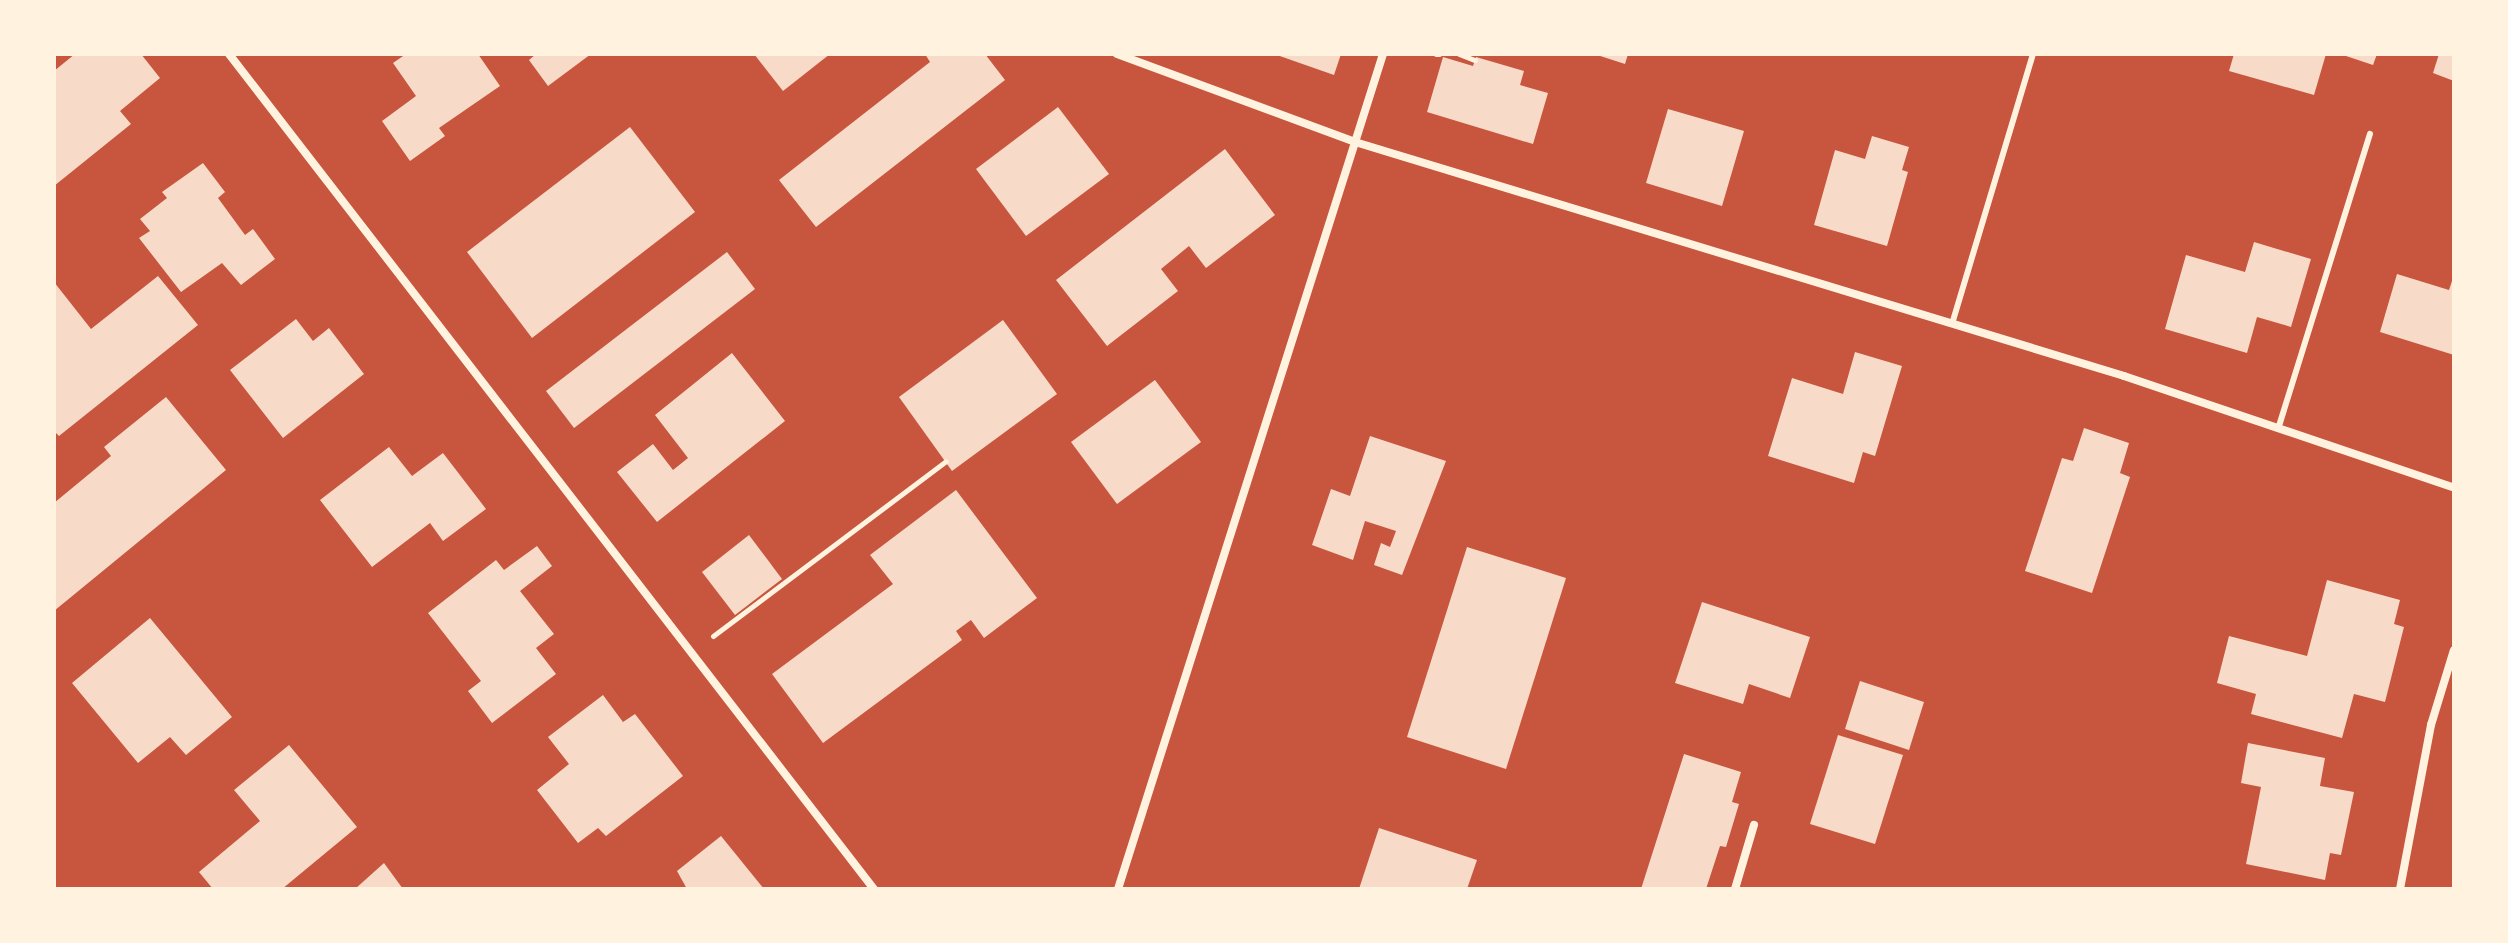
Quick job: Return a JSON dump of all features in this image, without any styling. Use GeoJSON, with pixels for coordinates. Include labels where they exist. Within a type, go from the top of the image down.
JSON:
{"type":"FeatureCollection","features":[{"type":"Feature","properties":{"kind":"street"},"geometry":{"type":"LineString","coordinates":[[229,54],[874,889]]}},
{"type":"Feature","properties":{"kind":"street"},"geometry":{"type":"LineString","coordinates":[[1117,54],[1355,142],[2279,426],[2454,488]]}},
{"type":"Feature","properties":{"kind":"street"},"geometry":{"type":"LineString","coordinates":[[1118,889],[1383,54]]}},
{"type":"Feature","properties":{"kind":"street"},"geometry":{"type":"LineString","coordinates":[[2400,889],[2431,725],[2454,650]]}},
{"type":"Feature","properties":{"kind":"street"},"geometry":{"type":"LineString","coordinates":[[1735,889],[1754,825]]}},
{"type":"Feature","properties":{"kind":"lane"},"geometry":{"type":"LineString","coordinates":[[1952,324],[2033,54]]}},
{"type":"Feature","properties":{"kind":"lane"},"geometry":{"type":"LineString","coordinates":[[2279,426],[2370,134]]}},
{"type":"Feature","properties":{"kind":"path"},"geometry":{"type":"LineString","coordinates":[[1459,54],[1475,60]]}},
{"type":"Feature","properties":{"kind":"path"},"geometry":{"type":"LineString","coordinates":[[708,640],[946,461]]}},
{"type":"Feature","properties":{"kind":"building"},"geometry":{"type":"Polygon","coordinates":[[[75,54],[141,54],[160,78],[120,111],[131,124],[54,186],[54,71],[75,54]]]}},
{"type":"Feature","properties":{"kind":"building"},"geometry":{"type":"Polygon","coordinates":[[[406,54],[478,54],[500,86],[439,128],[445,136],[410,161],[382,121],[416,96],[393,63],[406,54]]]}},
{"type":"Feature","properties":{"kind":"building"},"geometry":{"type":"Polygon","coordinates":[[[536,54],[591,54],[548,86],[529,60],[536,54]]]}},
{"type":"Feature","properties":{"kind":"building"},"geometry":{"type":"Polygon","coordinates":[[[754,54],[830,54],[783,91],[754,54]]]}},
{"type":"Feature","properties":{"kind":"building"},"geometry":{"type":"Polygon","coordinates":[[[925,54],[985,54],[1005,80],[816,227],[779,180],[930,62],[925,54]]]}},
{"type":"Feature","properties":{"kind":"building"},"geometry":{"type":"Polygon","coordinates":[[[1274,54],[1341,54],[1334,75],[1274,54]]]}},
{"type":"Feature","properties":{"kind":"building"},"geometry":{"type":"Polygon","coordinates":[[[1594,54],[1628,54],[1625,64],[1594,54]]]}},
{"type":"Feature","properties":{"kind":"building"},"geometry":{"type":"Polygon","coordinates":[[[2234,54],[2326,54],[2314,95],[2229,71],[2234,54]]]}},
{"type":"Feature","properties":{"kind":"building"},"geometry":{"type":"Polygon","coordinates":[[[2340,54],[2377,54],[2373,65],[2340,54]]]}},
{"type":"Feature","properties":{"kind":"building"},"geometry":{"type":"Polygon","coordinates":[[[2439,54],[2454,54],[2454,81],[2433,73],[2439,54]]]}},
{"type":"Feature","properties":{"kind":"building"},"geometry":{"type":"Polygon","coordinates":[[[1443,57],[1473,66],[1476,57],[1524,71],[1520,85],[1548,93],[1533,144],[1427,112],[1443,57]]]}},
{"type":"Feature","properties":{"kind":"building"},"geometry":{"type":"Polygon","coordinates":[[[1058,107],[1109,174],[1026,236],[976,169],[1058,107]]]}},
{"type":"Feature","properties":{"kind":"building"},"geometry":{"type":"Polygon","coordinates":[[[1668,109],[1744,131],[1722,206],[1646,183],[1668,109]]]}},
{"type":"Feature","properties":{"kind":"building"},"geometry":{"type":"Polygon","coordinates":[[[630,127],[695,212],[532,338],[467,252],[630,127]]]}},
{"type":"Feature","properties":{"kind":"building"},"geometry":{"type":"Polygon","coordinates":[[[1872,136],[1909,147],[1902,170],[1908,172],[1887,246],[1814,225],[1835,150],[1865,159],[1872,136]]]}},
{"type":"Feature","properties":{"kind":"building"},"geometry":{"type":"Polygon","coordinates":[[[1225,149],[1275,215],[1206,268],[1189,246],[1161,269],[1178,291],[1107,346],[1056,280],[1225,149]]]}},
{"type":"Feature","properties":{"kind":"building"},"geometry":{"type":"Polygon","coordinates":[[[203,163],[225,192],[218,198],[245,235],[253,229],[275,259],[241,285],[222,263],[181,292],[139,238],[150,231],[140,219],[167,198],[162,192],[203,163]]]}},
{"type":"Feature","properties":{"kind":"building"},"geometry":{"type":"Polygon","coordinates":[[[2254,242],[2311,259],[2291,327],[2257,317],[2247,353],[2165,329],[2186,255],[2245,272],[2254,242]]]}},
{"type":"Feature","properties":{"kind":"building"},"geometry":{"type":"Polygon","coordinates":[[[727,252],[755,289],[574,428],[546,391],[727,252]]]}},
{"type":"Feature","properties":{"kind":"building"},"geometry":{"type":"Polygon","coordinates":[[[2397,274],[2449,290],[2454,275],[2454,355],[2380,332],[2397,274]]]}},
{"type":"Feature","properties":{"kind":"building"},"geometry":{"type":"Polygon","coordinates":[[[158,276],[198,325],[59,436],[54,431],[54,282],[91,329],[158,276]]]}},
{"type":"Feature","properties":{"kind":"building"},"geometry":{"type":"Polygon","coordinates":[[[296,319],[313,341],[329,328],[364,374],[283,438],[230,370],[296,319]]]}},
{"type":"Feature","properties":{"kind":"building"},"geometry":{"type":"Polygon","coordinates":[[[1003,320],[1057,394],[952,471],[899,397],[1003,320]]]}},
{"type":"Feature","properties":{"kind":"building"},"geometry":{"type":"Polygon","coordinates":[[[1855,352],[1902,366],[1875,456],[1863,452],[1854,483],[1768,456],[1792,378],[1843,394],[1855,352]]]}},
{"type":"Feature","properties":{"kind":"building"},"geometry":{"type":"Polygon","coordinates":[[[732,353],[785,421],[657,522],[617,472],[653,444],[673,470],[688,458],[655,415],[732,353]]]}},
{"type":"Feature","properties":{"kind":"building"},"geometry":{"type":"Polygon","coordinates":[[[1155,380],[1201,442],[1117,504],[1071,442],[1155,380]]]}},
{"type":"Feature","properties":{"kind":"building"},"geometry":{"type":"Polygon","coordinates":[[[166,397],[226,470],[54,611],[54,503],[111,456],[104,447],[166,397]]]}},
{"type":"Feature","properties":{"kind":"building"},"geometry":{"type":"Polygon","coordinates":[[[2084,428],[2129,443],[2120,473],[2130,477],[2092,593],[2025,571],[2062,458],[2073,461],[2084,428]]]}},
{"type":"Feature","properties":{"kind":"building"},"geometry":{"type":"Polygon","coordinates":[[[1370,436],[1446,461],[1402,575],[1374,565],[1381,543],[1390,547],[1396,531],[1365,521],[1353,560],[1312,545],[1331,489],[1350,496],[1370,436]]]}},
{"type":"Feature","properties":{"kind":"building"},"geometry":{"type":"Polygon","coordinates":[[[389,447],[412,476],[443,453],[486,509],[443,541],[430,523],[372,567],[320,500],[389,447]]]}},
{"type":"Feature","properties":{"kind":"building"},"geometry":{"type":"Polygon","coordinates":[[[956,490],[1037,598],[984,638],[971,620],[956,631],[962,640],[823,743],[772,674],[893,584],[870,555],[956,490]]]}},
{"type":"Feature","properties":{"kind":"building"},"geometry":{"type":"Polygon","coordinates":[[[749,535],[782,579],[735,615],[702,572],[749,535]]]}},
{"type":"Feature","properties":{"kind":"building"},"geometry":{"type":"Polygon","coordinates":[[[537,546],[552,566],[520,591],[554,634],[536,648],[556,674],[492,723],[468,691],[481,681],[428,613],[496,560],[504,570],[537,546]]]}},
{"type":"Feature","properties":{"kind":"building"},"geometry":{"type":"Polygon","coordinates":[[[1467,547],[1566,578],[1506,769],[1407,737],[1467,547]]]}},
{"type":"Feature","properties":{"kind":"building"},"geometry":{"type":"Polygon","coordinates":[[[2327,580],[2400,600],[2394,624],[2404,627],[2385,702],[2354,694],[2342,738],[2251,714],[2256,694],[2217,683],[2229,636],[2307,656],[2327,580]]]}},
{"type":"Feature","properties":{"kind":"building"},"geometry":{"type":"Polygon","coordinates":[[[1702,602],[1810,637],[1790,698],[1749,684],[1743,704],[1675,683],[1702,602]]]}},
{"type":"Feature","properties":{"kind":"building"},"geometry":{"type":"Polygon","coordinates":[[[150,618],[232,717],[186,755],[170,737],[138,763],[72,683],[150,618]]]}},
{"type":"Feature","properties":{"kind":"building"},"geometry":{"type":"Polygon","coordinates":[[[1860,681],[1924,702],[1909,750],[1845,729],[1860,681]]]}},
{"type":"Feature","properties":{"kind":"building"},"geometry":{"type":"Polygon","coordinates":[[[603,695],[623,722],[635,714],[683,776],[606,836],[598,828],[578,843],[537,790],[569,764],[548,737],[603,695]]]}},
{"type":"Feature","properties":{"kind":"building"},"geometry":{"type":"Polygon","coordinates":[[[1838,735],[1903,755],[1875,844],[1810,824],[1838,735]]]}},
{"type":"Feature","properties":{"kind":"building"},"geometry":{"type":"Polygon","coordinates":[[[2248,743],[2325,758],[2320,786],[2354,792],[2341,855],[2330,853],[2325,880],[2246,864],[2261,787],[2241,783],[2248,743]]]}},
{"type":"Feature","properties":{"kind":"building"},"geometry":{"type":"Polygon","coordinates":[[[289,745],[357,827],[282,889],[213,889],[199,872],[260,821],[234,790],[289,745]]]}},
{"type":"Feature","properties":{"kind":"building"},"geometry":{"type":"Polygon","coordinates":[[[1684,754],[1741,772],[1732,802],[1739,804],[1726,847],[1720,846],[1706,889],[1641,889],[1684,754]]]}},
{"type":"Feature","properties":{"kind":"building"},"geometry":{"type":"Polygon","coordinates":[[[1379,828],[1477,860],[1467,889],[1359,889],[1379,828]]]}},
{"type":"Feature","properties":{"kind":"building"},"geometry":{"type":"Polygon","coordinates":[[[721,836],[764,889],[687,889],[677,871],[721,836]]]}},
{"type":"Feature","properties":{"kind":"building"},"geometry":{"type":"Polygon","coordinates":[[[384,863],[403,889],[355,889],[384,863]]]}}]}
